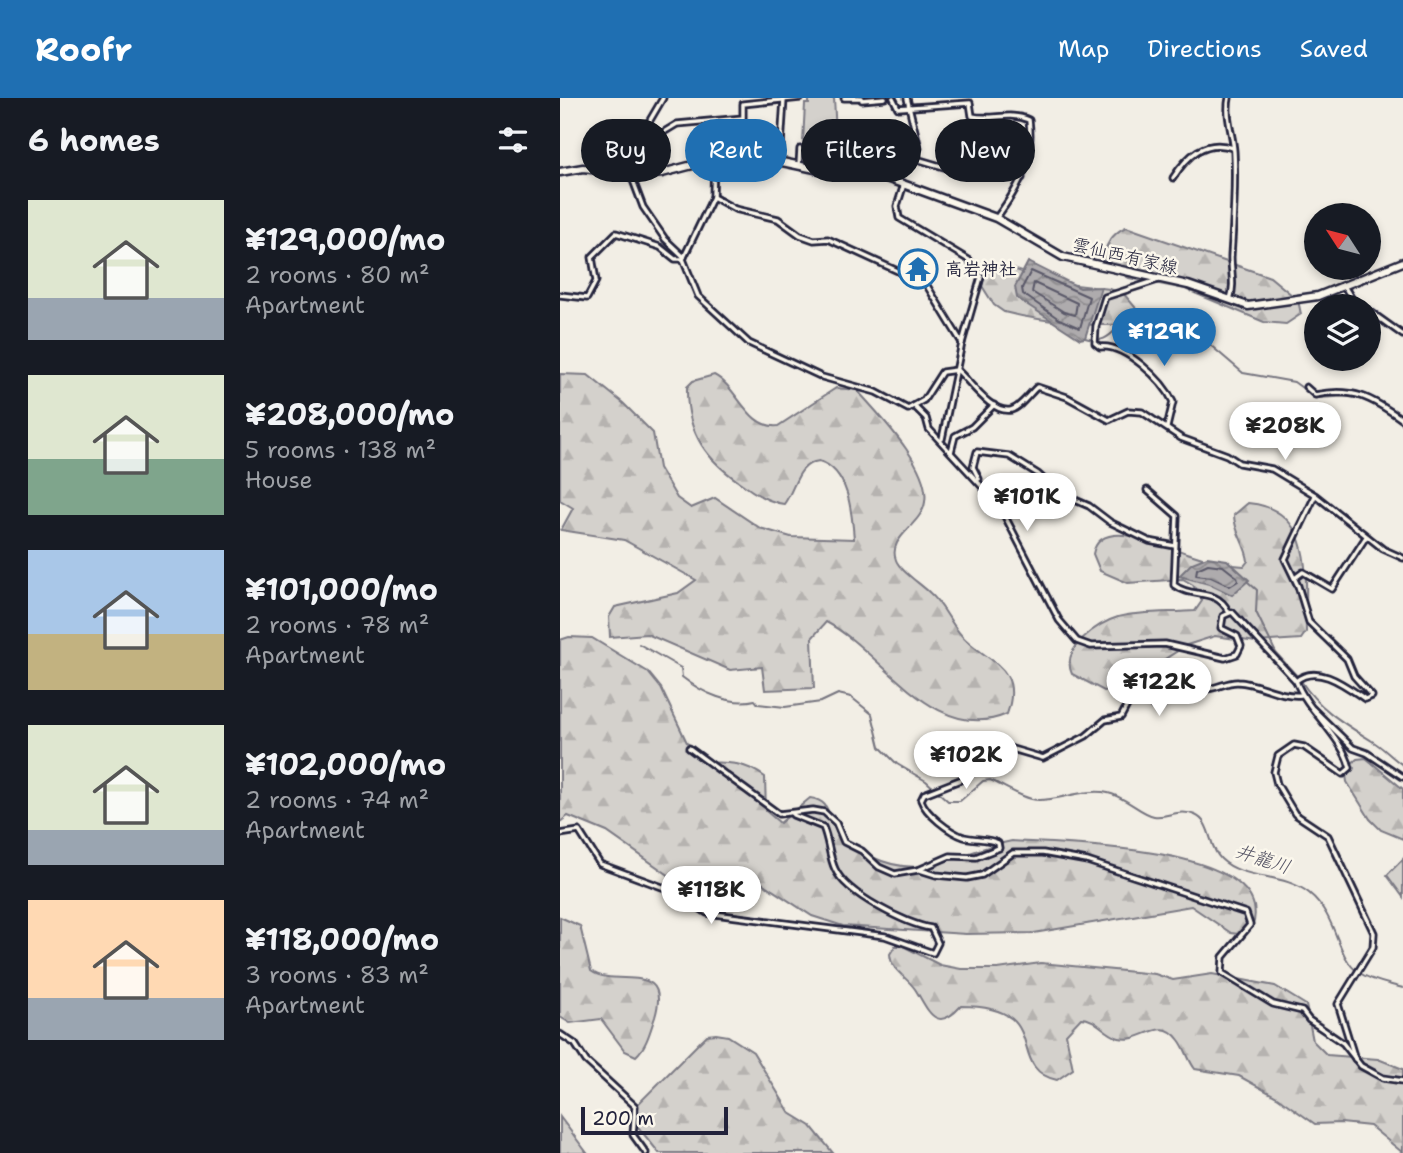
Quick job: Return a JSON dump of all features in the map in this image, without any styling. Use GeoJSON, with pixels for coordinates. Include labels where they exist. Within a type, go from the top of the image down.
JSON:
{"type":"FeatureCollection","features":[{"type":"Feature","properties":{"kind":"main road","name":"雲仙西有家線"},"geometry":{"type":"LineString","coordinates":[[787,163],[799,166]]}},
{"type":"Feature","properties":{"kind":"main road","name":"雲仙西有家線"},"geometry":{"type":"LineString","coordinates":[[560,172],[581,168]]}},
{"type":"Feature","properties":{"kind":"main road","name":"雲仙西有家線"},"geometry":{"type":"LineString","coordinates":[[899,182],[996,218],[1063,257],[1161,278],[1248,306],[1318,296],[1403,262]]}},
{"type":"Feature","properties":{"kind":"street"},"geometry":{"type":"LineString","coordinates":[[648,119],[661,106],[663,98]]}},
{"type":"Feature","properties":{"kind":"street"},"geometry":{"type":"LineString","coordinates":[[671,127],[743,118],[743,104],[801,98]]}},
{"type":"Feature","properties":{"kind":"street"},"geometry":{"type":"LineString","coordinates":[[844,98],[885,98]]}},
{"type":"Feature","properties":{"kind":"street"},"geometry":{"type":"LineString","coordinates":[[893,98],[897,108],[970,103],[972,116],[982,119]]}},
{"type":"Feature","properties":{"kind":"street"},"geometry":{"type":"LineString","coordinates":[[907,98],[912,119]]}},
{"type":"Feature","properties":{"kind":"street"},"geometry":{"type":"LineString","coordinates":[[1229,98],[1227,113],[1233,148],[1236,226],[1231,262],[1234,279],[1229,301]]}},
{"type":"Feature","properties":{"kind":"street"},"geometry":{"type":"LineString","coordinates":[[783,119],[784,99]]}},
{"type":"Feature","properties":{"kind":"street"},"geometry":{"type":"LineString","coordinates":[[989,119],[1002,116],[1022,119]]}},
{"type":"Feature","properties":{"kind":"street"},"geometry":{"type":"LineString","coordinates":[[1173,178],[1184,160],[1193,153],[1215,144],[1233,148]]}},
{"type":"Feature","properties":{"kind":"street"},"geometry":{"type":"LineString","coordinates":[[799,166],[800,149]]}},
{"type":"Feature","properties":{"kind":"street"},"geometry":{"type":"LineString","coordinates":[[633,182],[643,207],[665,239],[683,258],[698,296],[749,343],[822,377],[876,392],[908,409],[915,407],[932,391],[942,372],[957,370]]}},
{"type":"Feature","properties":{"kind":"street"},"geometry":{"type":"LineString","coordinates":[[683,258],[713,197],[713,182]]}},
{"type":"Feature","properties":{"kind":"street"},"geometry":{"type":"LineString","coordinates":[[996,218],[1019,182]]}},
{"type":"Feature","properties":{"kind":"street"},"geometry":{"type":"LineString","coordinates":[[904,184],[897,206],[899,218],[969,260],[980,272],[981,285],[962,343],[942,432],[943,442]]}},
{"type":"Feature","properties":{"kind":"street"},"geometry":{"type":"LineString","coordinates":[[713,197],[735,209],[778,219],[800,235],[814,240],[828,239],[926,284],[962,343]]}},
{"type":"Feature","properties":{"kind":"street"},"geometry":{"type":"LineString","coordinates":[[560,295],[587,298],[596,281],[593,257],[616,233],[660,247],[675,259],[683,258]]}},
{"type":"Feature","properties":{"kind":"street"},"geometry":{"type":"LineString","coordinates":[[1161,278],[1105,297],[1095,341],[1100,347],[1112,348],[1149,369],[1173,402],[1167,427]]}},
{"type":"Feature","properties":{"kind":"street"},"geometry":{"type":"LineString","coordinates":[[1344,286],[1349,294]]}},
{"type":"Feature","properties":{"kind":"street"},"geometry":{"type":"LineString","coordinates":[[1381,319],[1403,335]]}},
{"type":"Feature","properties":{"kind":"street"},"geometry":{"type":"LineString","coordinates":[[957,370],[994,405],[1013,410],[1037,387],[1067,397],[1109,420],[1133,411],[1146,414],[1181,438],[1227,455],[1239,463],[1272,469],[1315,495],[1366,537],[1394,556],[1403,558]]}},
{"type":"Feature","properties":{"kind":"street"},"geometry":{"type":"LineString","coordinates":[[1306,387],[1315,395],[1331,391],[1366,395],[1403,420]]}},
{"type":"Feature","properties":{"kind":"street"},"geometry":{"type":"LineString","coordinates":[[951,452],[955,436],[972,427],[994,405]]}},
{"type":"Feature","properties":{"kind":"street"},"geometry":{"type":"LineString","coordinates":[[915,407],[999,505],[1059,620],[1077,641],[1091,646],[1165,644],[1209,657],[1232,657],[1239,650],[1240,641],[1234,634],[1221,628],[1223,616],[1228,611]]}},
{"type":"Feature","properties":{"kind":"street"},"geometry":{"type":"LineString","coordinates":[[979,480],[973,467],[977,452],[1009,456],[1038,474],[1059,493],[1089,506],[1110,522],[1149,541],[1175,546]]}},
{"type":"Feature","properties":{"kind":"street"},"geometry":{"type":"LineString","coordinates":[[1147,490],[1177,516],[1174,585],[1188,592],[1210,593],[1225,604],[1228,611],[1239,616],[1262,647],[1296,681],[1301,695],[1342,751],[1350,768],[1343,774],[1335,771],[1304,747],[1294,745],[1278,757],[1275,772],[1288,807],[1328,836],[1374,933],[1373,947],[1340,996],[1337,1010],[1355,1059]]}},
{"type":"Feature","properties":{"kind":"street"},"geometry":{"type":"LineString","coordinates":[[1296,681],[1306,673],[1314,673],[1343,684],[1365,699],[1372,696],[1354,676],[1346,659],[1309,622],[1285,556],[1315,495]]}},
{"type":"Feature","properties":{"kind":"street"},"geometry":{"type":"LineString","coordinates":[[1295,578],[1303,572],[1308,573],[1332,589],[1366,537]]}},
{"type":"Feature","properties":{"kind":"street"},"geometry":{"type":"LineString","coordinates":[[689,748],[779,814],[791,815],[819,810],[833,819],[844,842],[862,851],[886,871],[895,874],[918,870],[939,859],[976,858],[999,848],[998,843],[964,837],[947,827],[927,810],[921,800],[925,794],[965,778],[999,750],[1009,747],[1044,758],[1086,736],[1105,720],[1121,717],[1132,696],[1144,696],[1154,706],[1162,706],[1171,690],[1184,686],[1203,690],[1233,682],[1292,696],[1301,695]]}},
{"type":"Feature","properties":{"kind":"street"},"geometry":{"type":"LineString","coordinates":[[1311,708],[1317,710],[1353,748],[1367,752],[1403,777]]}},
{"type":"Feature","properties":{"kind":"street"},"geometry":{"type":"LineString","coordinates":[[560,834],[579,831],[600,864],[673,891],[707,913],[886,936],[933,953],[938,943],[931,928],[903,921],[844,882],[836,871],[823,827],[791,815]]}},
{"type":"Feature","properties":{"kind":"street"},"geometry":{"type":"LineString","coordinates":[[918,870],[967,878],[982,876],[1013,853],[1043,853],[1087,861],[1246,913],[1250,925],[1223,957],[1222,973],[1273,1004],[1302,1011],[1309,1020],[1343,1043],[1355,1059],[1383,1078],[1403,1081]]}},
{"type":"Feature","properties":{"kind":"street"},"geometry":{"type":"LineString","coordinates":[[560,1034],[575,1044],[586,1061],[635,1105],[633,1135],[646,1153]]}},
{"type":"Feature","properties":{"kind":"green space"},"geometry":{"type":"Polygon","coordinates":[[[809,98],[834,98],[835,119],[804,119],[805,104],[809,104],[809,98]]]}},
{"type":"Feature","properties":{"kind":"green space"},"geometry":{"type":"Polygon","coordinates":[[[1126,227],[1270,277],[1298,300],[1301,314],[1286,324],[1264,322],[1185,289],[1129,278],[1102,262],[1110,241],[1126,227]]]}},
{"type":"Feature","properties":{"kind":"green space"},"geometry":{"type":"Polygon","coordinates":[[[1002,265],[1050,282],[1110,289],[1124,294],[1135,307],[1138,317],[1135,322],[1106,325],[1051,321],[1004,312],[994,305],[982,286],[989,272],[1002,265]]]}},
{"type":"Feature","properties":{"kind":"green space"},"geometry":{"type":"Polygon","coordinates":[[[560,374],[588,375],[623,403],[653,433],[659,468],[677,498],[691,508],[715,498],[760,528],[791,537],[854,539],[847,494],[837,473],[819,461],[801,472],[784,504],[759,495],[720,467],[702,445],[690,419],[687,387],[693,381],[714,375],[730,388],[758,421],[778,426],[836,388],[857,390],[901,442],[920,473],[925,488],[923,510],[896,544],[896,560],[906,573],[935,598],[962,636],[1007,675],[1011,685],[1011,698],[1007,714],[981,720],[956,717],[932,706],[910,691],[847,635],[826,622],[812,638],[814,688],[765,690],[762,667],[730,670],[647,634],[610,637],[609,617],[615,607],[678,593],[696,580],[624,540],[561,530],[573,508],[560,500],[560,374]]]}},
{"type":"Feature","properties":{"kind":"green space"},"geometry":{"type":"Polygon","coordinates":[[[1248,503],[1270,508],[1286,519],[1296,533],[1302,551],[1306,592],[1306,632],[1301,639],[1256,642],[1215,636],[1187,645],[1118,689],[1104,691],[1072,674],[1071,655],[1083,638],[1100,625],[1127,615],[1195,611],[1202,601],[1193,585],[1183,579],[1128,583],[1100,571],[1093,554],[1098,542],[1108,536],[1136,537],[1210,560],[1244,566],[1248,561],[1247,555],[1234,515],[1248,503]]]}},
{"type":"Feature","properties":{"kind":"green space"},"geometry":{"type":"Polygon","coordinates":[[[569,637],[592,638],[648,672],[661,688],[692,753],[705,763],[736,764],[765,777],[766,811],[780,823],[810,798],[817,800],[826,806],[837,832],[849,844],[872,857],[910,867],[943,862],[1012,841],[1107,847],[1184,859],[1217,871],[1241,886],[1254,906],[1252,926],[1245,935],[1231,933],[1191,906],[1034,933],[966,934],[843,926],[812,916],[748,874],[734,869],[690,885],[680,883],[607,832],[568,816],[560,822],[560,640],[569,637]]]}},
{"type":"Feature","properties":{"kind":"green space"},"geometry":{"type":"Polygon","coordinates":[[[1366,758],[1403,789],[1403,839],[1381,830],[1370,819],[1347,782],[1345,769],[1357,759],[1366,758]]]}},
{"type":"Feature","properties":{"kind":"green space"},"geometry":{"type":"Polygon","coordinates":[[[1403,859],[1403,897],[1387,875],[1403,859]]]}},
{"type":"Feature","properties":{"kind":"green space"},"geometry":{"type":"Polygon","coordinates":[[[560,917],[580,926],[591,971],[601,976],[638,979],[649,982],[656,988],[658,999],[655,1017],[646,1043],[636,1056],[625,1051],[601,1019],[570,1023],[560,1017],[560,917]]]}},
{"type":"Feature","properties":{"kind":"green space"},"geometry":{"type":"Polygon","coordinates":[[[895,946],[903,946],[940,965],[961,969],[998,969],[1041,963],[1155,974],[1173,980],[1212,974],[1275,986],[1306,1005],[1313,1041],[1327,1055],[1378,1059],[1403,1069],[1403,1153],[1370,1126],[1315,1124],[1277,1097],[1239,1076],[1195,1069],[1179,1040],[1165,1030],[1128,1039],[1119,1038],[1092,1021],[1081,1018],[1066,1034],[1073,1069],[1057,1080],[1041,1073],[1032,1063],[1018,1026],[1008,1016],[990,1009],[961,1006],[945,1018],[938,1019],[933,1016],[915,989],[893,965],[890,954],[895,946]]]}},
{"type":"Feature","properties":{"kind":"green space"},"geometry":{"type":"Polygon","coordinates":[[[707,1035],[728,1036],[753,1052],[790,1113],[811,1126],[833,1153],[659,1153],[638,1127],[636,1106],[707,1035]]]}},
{"type":"Feature","properties":{"kind":"green space"},"geometry":{"type":"Polygon","coordinates":[[[560,1117],[587,1153],[560,1153],[560,1117]]]}},
{"type":"Feature","properties":{"kind":"water"},"geometry":{"type":"Polygon","coordinates":[[[1028,262],[1080,288],[1101,287],[1085,338],[1080,339],[1017,298],[1015,287],[1028,262]]]}},
{"type":"Feature","properties":{"kind":"water"},"geometry":{"type":"Polygon","coordinates":[[[1207,557],[1227,560],[1249,580],[1232,595],[1209,584],[1179,576],[1192,563],[1207,557]]]}},
{"type":"Feature","properties":{"kind":"waterway"},"geometry":{"type":"LineString","coordinates":[[1085,338],[1102,339],[1123,323],[1195,332],[1243,373],[1294,382],[1316,398],[1355,396]]}},
{"type":"Feature","properties":{"kind":"waterway"},"geometry":{"type":"LineString","coordinates":[[1367,400],[1403,423]]}},
{"type":"Feature","properties":{"kind":"waterway"},"geometry":{"type":"LineString","coordinates":[[1248,582],[1257,590],[1256,612],[1276,653],[1297,676]]}},
{"type":"Feature","properties":{"kind":"waterway","name":"井龍川"},"geometry":{"type":"LineString","coordinates":[[639,644],[681,668],[682,677],[690,683],[727,700],[755,700],[758,704],[785,707],[821,702],[838,694],[851,697],[872,714],[880,747],[897,764],[926,781],[948,801],[960,801],[983,781],[990,780],[1033,799],[1100,792],[1115,795],[1154,816],[1184,812],[1195,815],[1204,823],[1221,859],[1241,871],[1288,882],[1309,893],[1326,913],[1351,965],[1369,978],[1403,988]]}},
{"type":"Feature","properties":{"kind":"waterway"},"geometry":{"type":"LineString","coordinates":[[1301,681],[1333,715],[1403,765]]}},
{"type":"Feature","properties":{"kind":"place","name":"高岩神社"},"geometry":{"type":"Point","coordinates":[918,269]}}]}
